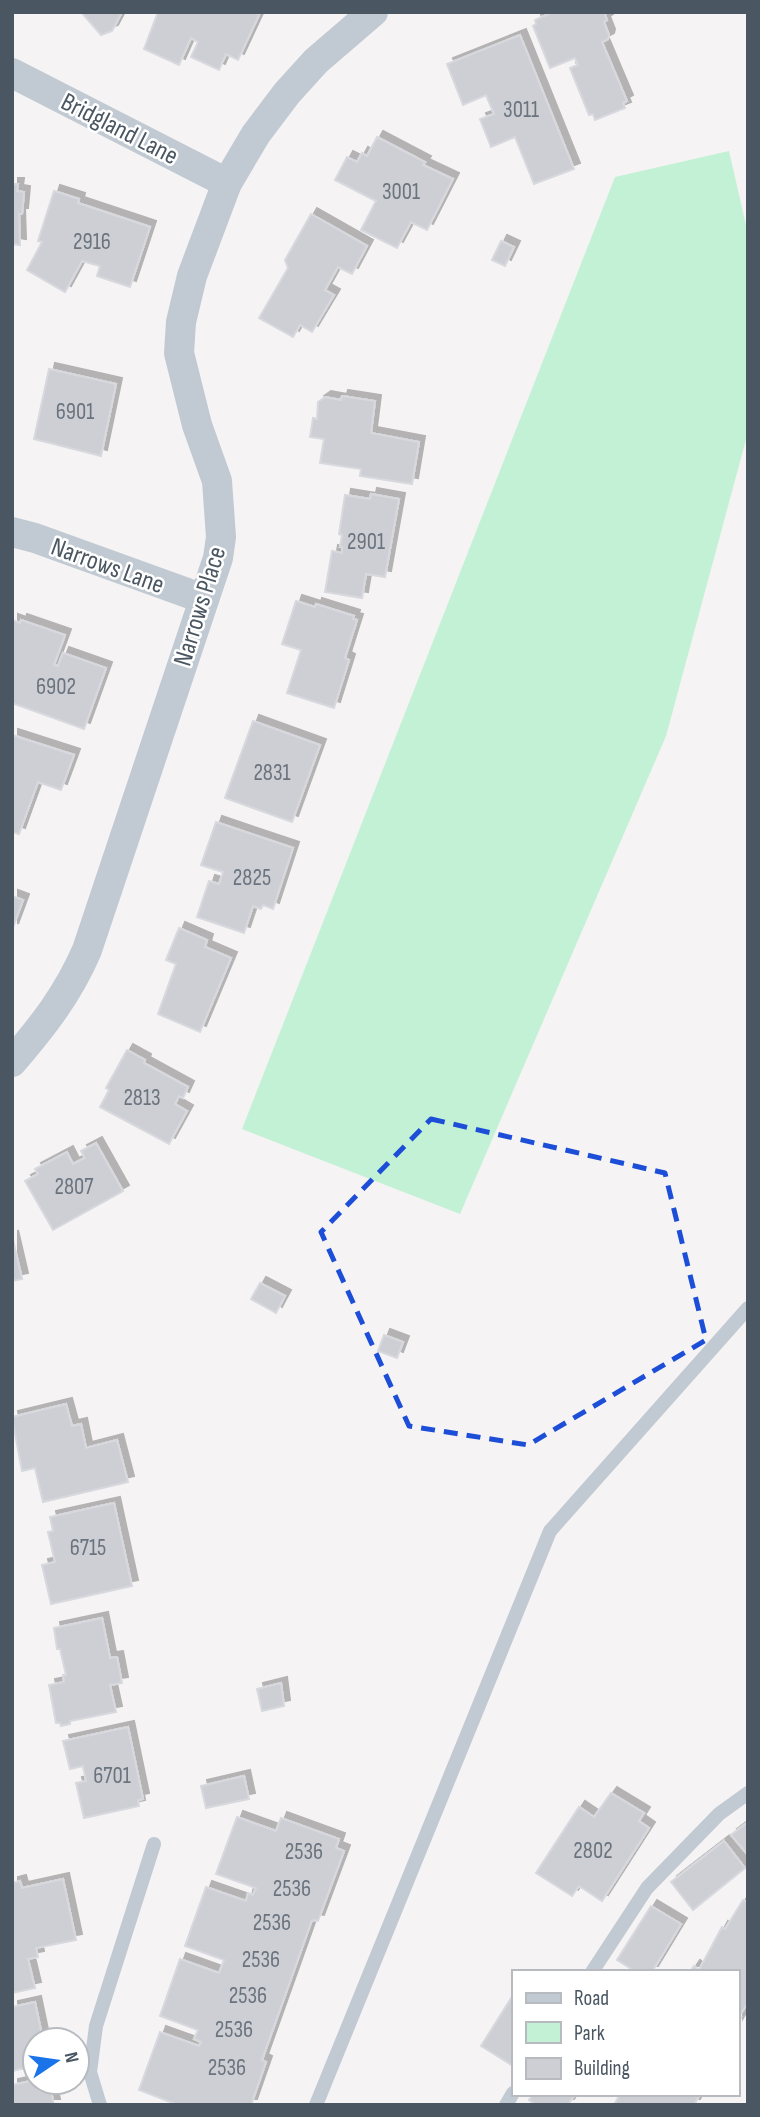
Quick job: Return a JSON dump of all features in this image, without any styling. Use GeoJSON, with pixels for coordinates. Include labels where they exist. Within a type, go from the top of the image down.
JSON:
{"type":"FeatureCollection","features":[{"type":"Feature","properties":{"kind":"street","name":"Narrows Place"},"geometry":{"type":"LineString","coordinates":[[12,1062],[48,1019],[72,983],[87,950],[218,558],[221,537],[217,481],[197,425],[179,352],[181,322],[192,276],[227,183],[256,134],[287,93],[342,37],[373,12]]}},
{"type":"Feature","properties":{"kind":"street","name":"Bridgland Lane"},"geometry":{"type":"LineString","coordinates":[[12,73],[227,183]]}},
{"type":"Feature","properties":{"kind":"street","name":"Narrows Lane"},"geometry":{"type":"LineString","coordinates":[[12,532],[204,599]]}},
{"type":"Feature","properties":{"kind":"lane"},"geometry":{"type":"LineString","coordinates":[[316,2105],[551,1531],[748,1308]]}},
{"type":"Feature","properties":{"kind":"lane"},"geometry":{"type":"LineString","coordinates":[[593,1970],[646,1888],[719,1814],[748,1793]]}},
{"type":"Feature","properties":{"kind":"lane"},"geometry":{"type":"LineString","coordinates":[[100,2105],[90,2072],[96,2026],[154,1844]]}},
{"type":"Feature","properties":{"kind":"highlighted area"},"geometry":{"type":"Polygon","coordinates":[[[431,1119],[665,1173],[706,1340],[528,1445],[409,1426],[321,1232],[431,1119]]]}},
{"type":"Feature","properties":{"kind":"green space"},"geometry":{"type":"Polygon","coordinates":[[[729,151],[748,234],[748,432],[666,736],[460,1214],[242,1129],[615,177],[729,151]]]}},
{"type":"Feature","properties":{"kind":"building"},"geometry":{"type":"Polygon","coordinates":[[[81,12],[122,12],[112,31],[101,35],[81,12]]]}},
{"type":"Feature","properties":{"kind":"building"},"geometry":{"type":"Polygon","coordinates":[[[158,12],[254,12],[259,15],[238,60],[226,54],[219,70],[191,57],[198,42],[191,38],[179,65],[144,49],[158,12]]]}},
{"type":"Feature","properties":{"kind":"building"},"geometry":{"type":"Polygon","coordinates":[[[553,12],[604,12],[607,20],[604,22],[609,35],[608,39],[602,42],[627,101],[623,103],[625,108],[595,120],[593,114],[589,115],[570,68],[578,65],[575,58],[550,68],[533,26],[536,24],[535,20],[553,12]]]}},
{"type":"Feature","properties":{"kind":"building"},"geometry":{"type":"Polygon","coordinates":[[[520,35],[574,169],[534,184],[515,137],[491,147],[480,119],[494,114],[486,95],[463,105],[447,64],[520,35]]]}},
{"type":"Feature","properties":{"kind":"building"},"geometry":{"type":"Polygon","coordinates":[[[377,137],[425,162],[423,165],[453,179],[427,230],[411,222],[397,248],[361,230],[376,201],[335,180],[347,157],[357,162],[362,153],[367,156],[377,137]]]}},
{"type":"Feature","properties":{"kind":"building"},"geometry":{"type":"Polygon","coordinates":[[[12,184],[18,184],[17,191],[24,192],[22,214],[19,214],[20,245],[13,244],[13,252],[12,184]]]}},
{"type":"Feature","properties":{"kind":"building"},"geometry":{"type":"Polygon","coordinates":[[[54,191],[79,199],[78,203],[150,227],[130,287],[97,276],[100,266],[82,261],[65,292],[27,270],[42,242],[38,241],[54,191]]]}},
{"type":"Feature","properties":{"kind":"building"},"geometry":{"type":"Polygon","coordinates":[[[311,214],[367,246],[352,274],[338,267],[325,290],[334,295],[312,332],[300,325],[293,337],[259,318],[288,268],[285,260],[311,214]]]}},
{"type":"Feature","properties":{"kind":"building"},"geometry":{"type":"Polygon","coordinates":[[[501,241],[514,247],[505,266],[492,260],[501,241]]]}},
{"type":"Feature","properties":{"kind":"building"},"geometry":{"type":"Polygon","coordinates":[[[49,369],[116,384],[101,456],[34,439],[49,369]]]}},
{"type":"Feature","properties":{"kind":"building"},"geometry":{"type":"Polygon","coordinates":[[[342,396],[375,401],[371,433],[419,442],[412,484],[360,476],[361,469],[320,463],[324,439],[310,437],[313,418],[317,419],[318,402],[325,397],[341,400],[342,396]]]}},
{"type":"Feature","properties":{"kind":"building"},"geometry":{"type":"Polygon","coordinates":[[[371,494],[399,499],[385,577],[366,574],[362,598],[325,592],[332,551],[342,553],[342,535],[339,534],[345,495],[370,499],[371,494]]]}},
{"type":"Feature","properties":{"kind":"building"},"geometry":{"type":"Polygon","coordinates":[[[296,601],[315,607],[316,604],[354,616],[353,619],[357,620],[345,658],[349,660],[334,708],[287,693],[301,650],[282,644],[296,601]]]}},
{"type":"Feature","properties":{"kind":"building"},"geometry":{"type":"Polygon","coordinates":[[[12,620],[20,623],[21,620],[65,635],[54,665],[58,666],[63,653],[106,668],[84,729],[12,703],[12,620]]]}},
{"type":"Feature","properties":{"kind":"building"},"geometry":{"type":"Polygon","coordinates":[[[253,721],[320,745],[292,822],[225,798],[253,721]]]}},
{"type":"Feature","properties":{"kind":"building"},"geometry":{"type":"Polygon","coordinates":[[[12,735],[74,755],[61,790],[38,782],[19,834],[12,832],[12,735]]]}},
{"type":"Feature","properties":{"kind":"building"},"geometry":{"type":"Polygon","coordinates":[[[216,822],[293,848],[273,909],[263,905],[261,909],[253,906],[244,933],[197,917],[209,881],[219,884],[223,872],[201,865],[216,822]]]}},
{"type":"Feature","properties":{"kind":"building"},"geometry":{"type":"Polygon","coordinates":[[[12,896],[23,900],[12,930],[12,896]]]}},
{"type":"Feature","properties":{"kind":"building"},"geometry":{"type":"Polygon","coordinates":[[[179,928],[207,940],[205,947],[231,958],[200,1032],[158,1014],[176,964],[166,960],[179,928]]]}},
{"type":"Feature","properties":{"kind":"building"},"geometry":{"type":"Polygon","coordinates":[[[127,1050],[145,1060],[144,1063],[188,1087],[183,1098],[179,1096],[175,1104],[187,1111],[169,1144],[100,1107],[109,1090],[106,1088],[127,1050]]]}},
{"type":"Feature","properties":{"kind":"building"},"geometry":{"type":"Polygon","coordinates":[[[96,1143],[123,1191],[53,1230],[25,1181],[38,1174],[35,1169],[67,1152],[73,1164],[85,1158],[81,1151],[96,1143]]]}},
{"type":"Feature","properties":{"kind":"building"},"geometry":{"type":"Polygon","coordinates":[[[12,1236],[22,1279],[12,1281],[12,1236]]]}},
{"type":"Feature","properties":{"kind":"building"},"geometry":{"type":"Polygon","coordinates":[[[260,1283],[285,1296],[276,1313],[251,1299],[260,1283]]]}},
{"type":"Feature","properties":{"kind":"building"},"geometry":{"type":"Polygon","coordinates":[[[384,1335],[403,1342],[397,1358],[378,1351],[384,1335]]]}},
{"type":"Feature","properties":{"kind":"building"},"geometry":{"type":"Polygon","coordinates":[[[66,1404],[72,1426],[81,1424],[86,1448],[117,1440],[128,1482],[43,1502],[35,1468],[22,1471],[12,1417],[66,1404]]]}},
{"type":"Feature","properties":{"kind":"building"},"geometry":{"type":"Polygon","coordinates":[[[114,1503],[132,1586],[51,1604],[42,1565],[55,1562],[48,1532],[53,1531],[50,1517],[114,1503]]]}},
{"type":"Feature","properties":{"kind":"building"},"geometry":{"type":"Polygon","coordinates":[[[102,1618],[110,1658],[117,1657],[122,1683],[110,1685],[116,1712],[70,1721],[70,1724],[61,1726],[56,1723],[49,1685],[64,1682],[63,1675],[66,1675],[60,1649],[57,1649],[54,1628],[102,1618]]]}},
{"type":"Feature","properties":{"kind":"building"},"geometry":{"type":"Polygon","coordinates":[[[281,1683],[284,1706],[262,1711],[257,1689],[281,1683]]]}},
{"type":"Feature","properties":{"kind":"building"},"geometry":{"type":"Polygon","coordinates":[[[128,1727],[143,1799],[138,1800],[139,1806],[84,1818],[76,1783],[86,1781],[83,1766],[70,1769],[63,1741],[128,1727]]]}},
{"type":"Feature","properties":{"kind":"building"},"geometry":{"type":"Polygon","coordinates":[[[244,1776],[249,1799],[206,1808],[201,1786],[244,1776]]]}},
{"type":"Feature","properties":{"kind":"building"},"geometry":{"type":"Polygon","coordinates":[[[611,1793],[644,1813],[639,1821],[649,1828],[602,1901],[579,1886],[572,1896],[536,1873],[579,1807],[594,1817],[611,1793]]]}},
{"type":"Feature","properties":{"kind":"building"},"geometry":{"type":"Polygon","coordinates":[[[237,1817],[276,1831],[281,1818],[339,1839],[336,1848],[344,1851],[318,1921],[312,1920],[262,2060],[266,2062],[251,2105],[178,2105],[139,2090],[160,2032],[199,2046],[201,2042],[194,2039],[198,2030],[160,2016],[180,1959],[219,1973],[224,1960],[185,1946],[206,1887],[246,1901],[248,1893],[253,1895],[256,1888],[216,1874],[237,1817]]]}},
{"type":"Feature","properties":{"kind":"building"},"geometry":{"type":"Polygon","coordinates":[[[748,1822],[748,1855],[731,1835],[748,1822]]]}},
{"type":"Feature","properties":{"kind":"building"},"geometry":{"type":"Polygon","coordinates":[[[724,1841],[745,1868],[693,1910],[671,1882],[724,1841]]]}},
{"type":"Feature","properties":{"kind":"building"},"geometry":{"type":"Polygon","coordinates":[[[63,1879],[76,1940],[36,1948],[38,1957],[28,1959],[35,1988],[12,1993],[12,1883],[20,1881],[22,1888],[63,1879]]]}},
{"type":"Feature","properties":{"kind":"building"},"geometry":{"type":"Polygon","coordinates":[[[743,1900],[748,1903],[748,2003],[739,2016],[739,1970],[699,1970],[722,1927],[725,1929],[743,1900]]]}},
{"type":"Feature","properties":{"kind":"building"},"geometry":{"type":"Polygon","coordinates":[[[651,1906],[681,1924],[653,1970],[633,1970],[617,1960],[651,1906]]]}},
{"type":"Feature","properties":{"kind":"building"},"geometry":{"type":"Polygon","coordinates":[[[512,1997],[512,2065],[481,2046],[512,1997]]]}},
{"type":"Feature","properties":{"kind":"building"},"geometry":{"type":"Polygon","coordinates":[[[35,2002],[40,2026],[21,2026],[21,2069],[12,2071],[12,2007],[35,2002]]]}},
{"type":"Feature","properties":{"kind":"building"},"geometry":{"type":"Polygon","coordinates":[[[21,2083],[21,2096],[52,2096],[54,2105],[12,2105],[12,2085],[21,2083]]]}},
{"type":"Feature","properties":{"kind":"building"},"geometry":{"type":"Polygon","coordinates":[[[532,2096],[574,2096],[568,2105],[536,2105],[529,2100],[532,2096]]]}},
{"type":"Feature","properties":{"kind":"building"},"geometry":{"type":"Polygon","coordinates":[[[619,2096],[699,2096],[694,2105],[614,2105],[619,2096]]]}}]}
